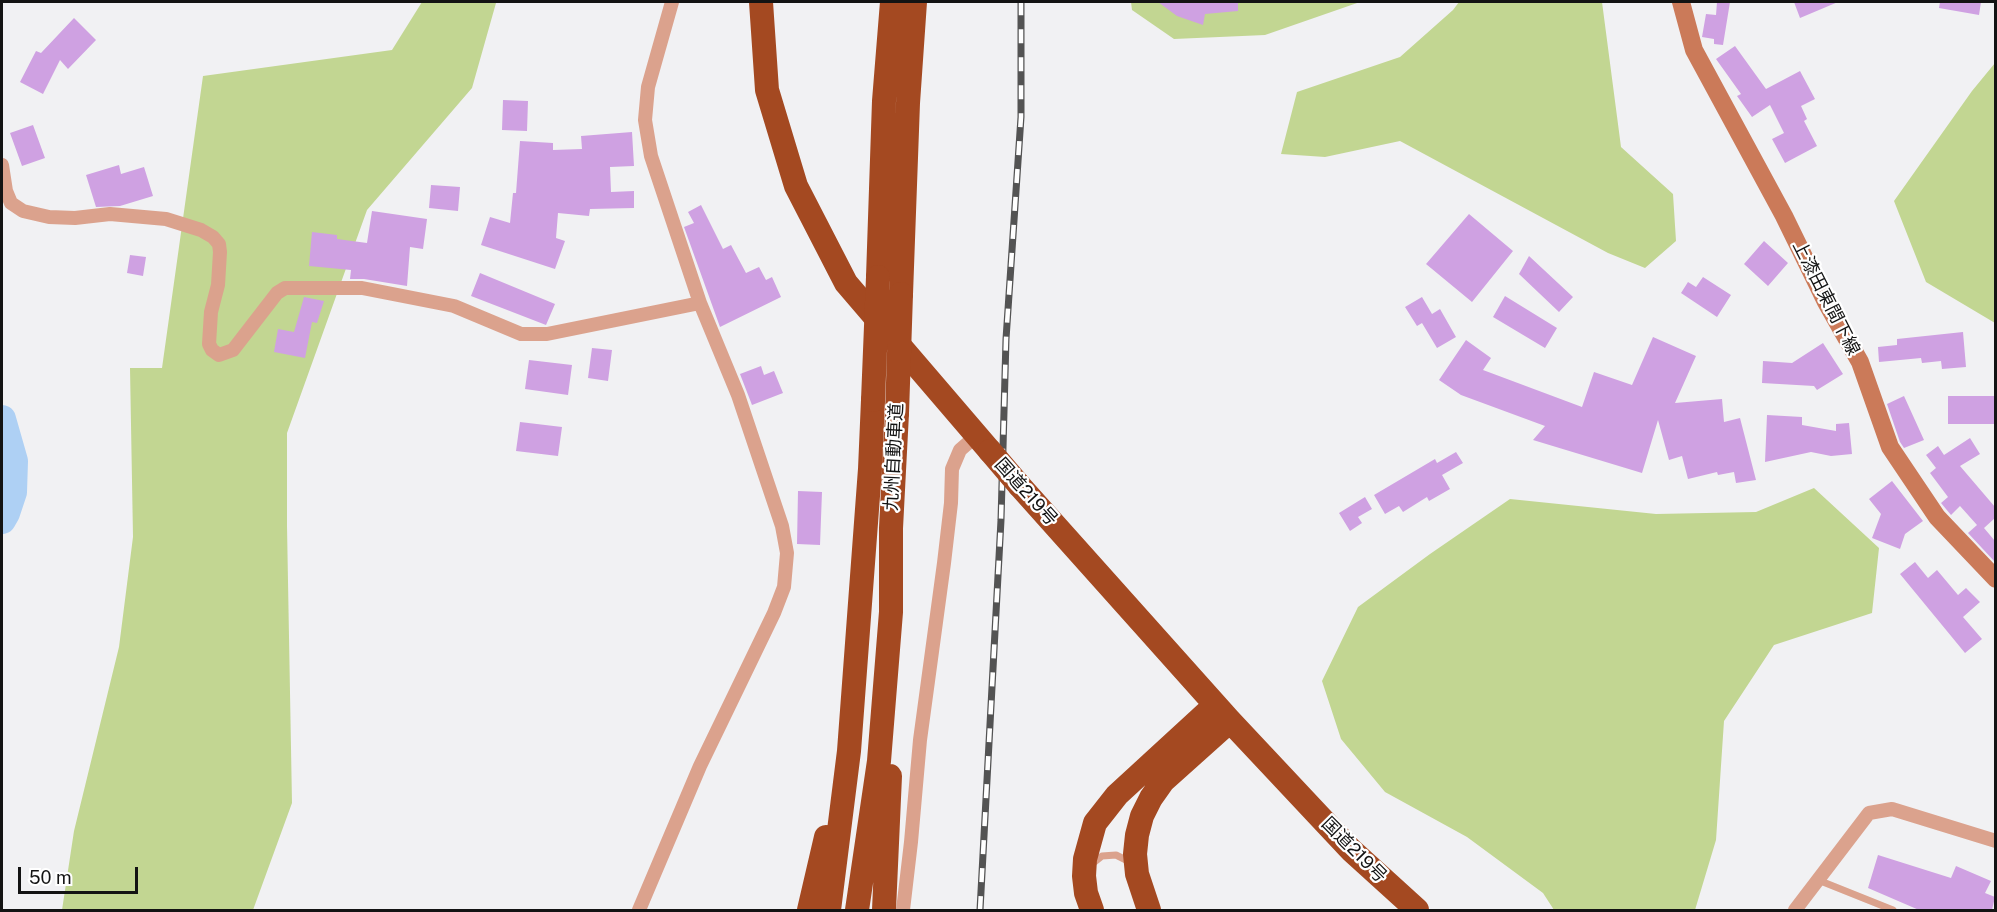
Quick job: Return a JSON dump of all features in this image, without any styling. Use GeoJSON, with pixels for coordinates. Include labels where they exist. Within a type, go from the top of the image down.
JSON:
{"type":"FeatureCollection","features":[{"type":"Feature","properties":{"kind":"highway","name":"国道219号"},"geometry":{"type":"LineString","coordinates":[[761,2],[767,90],[796,186],[846,283],[983,444],[1222,713],[1352,850],[1417,910]]}},
{"type":"Feature","properties":{"kind":"highway","name":"九州自動車道"},"geometry":{"type":"LineString","coordinates":[[857,910],[879,761],[891,612],[891,528],[901,294],[892,2]]}},
{"type":"Feature","properties":{"kind":"highway","name":"九州自動車道"},"geometry":{"type":"LineString","coordinates":[[829,910],[849,750],[870,469],[878,278],[896,102],[915,2]]}},
{"type":"Feature","properties":{"kind":"highway"},"geometry":{"type":"LineString","coordinates":[[884,910],[891,760],[891,612]]}},
{"type":"Feature","properties":{"kind":"highway"},"geometry":{"type":"LineString","coordinates":[[1149,910],[1137,874],[1135,854],[1142,816],[1151,798],[1222,713]]}},
{"type":"Feature","properties":{"kind":"highway"},"geometry":{"type":"LineString","coordinates":[[1091,910],[1084,876],[1089,839],[1095,824],[1117,795],[1222,713]]}},
{"type":"Feature","properties":{"kind":"highway"},"geometry":{"type":"LineString","coordinates":[[809,910],[849,750]]}},
{"type":"Feature","properties":{"kind":"main road","name":"上漆田東間下線"},"geometry":{"type":"LineString","coordinates":[[1684,2],[1694,50],[1784,216],[1826,302],[1860,362],[1890,447],[1937,517],[1995,579]]}},
{"type":"Feature","properties":{"kind":"street"},"geometry":{"type":"LineString","coordinates":[[639,910],[700,766],[774,613],[784,587],[787,554],[782,526],[738,395],[700,303],[651,156],[645,120],[648,87],[672,2]]}},
{"type":"Feature","properties":{"kind":"street"},"geometry":{"type":"LineString","coordinates":[[2,165],[6,191],[11,203],[23,211],[50,217],[75,218],[110,214],[166,219],[201,230],[213,237],[219,243],[220,252],[218,285],[211,312],[209,344],[212,350],[219,355],[233,350],[277,293],[285,288],[362,288],[454,306],[521,334],[547,334],[700,303]]}},
{"type":"Feature","properties":{"kind":"street"},"geometry":{"type":"LineString","coordinates":[[903,910],[920,741],[951,503],[952,469],[960,450],[983,444]]}},
{"type":"Feature","properties":{"kind":"street"},"geometry":{"type":"LineString","coordinates":[[1795,910],[1869,813],[1892,809],[1995,841]]}},
{"type":"Feature","properties":{"kind":"lane"},"geometry":{"type":"LineString","coordinates":[[882,24],[896,102]]}},
{"type":"Feature","properties":{"kind":"lane"},"geometry":{"type":"LineString","coordinates":[[896,102],[921,36]]}},
{"type":"Feature","properties":{"kind":"lane"},"geometry":{"type":"LineString","coordinates":[[1084,876],[1094,862],[1102,856],[1116,855],[1126,860],[1137,874]]}},
{"type":"Feature","properties":{"kind":"lane"},"geometry":{"type":"LineString","coordinates":[[1818,880],[1893,910]]}},
{"type":"Feature","properties":{"kind":"green space"},"geometry":{"type":"Polygon","coordinates":[[[422,2],[496,3],[472,88],[367,210],[287,433],[292,803],[253,910],[62,910],[74,831],[119,647],[133,537],[130,368],[162,368],[203,76],[392,50],[422,2]]]}},
{"type":"Feature","properties":{"kind":"green space"},"geometry":{"type":"Polygon","coordinates":[[[1131,2],[1360,2],[1265,35],[1174,39],[1132,10],[1131,2]]]}},
{"type":"Feature","properties":{"kind":"green space"},"geometry":{"type":"Polygon","coordinates":[[[1459,2],[1602,2],[1621,147],[1673,194],[1676,241],[1645,268],[1608,253],[1400,141],[1325,157],[1281,154],[1297,92],[1400,57],[1459,2]]]}},
{"type":"Feature","properties":{"kind":"green space"},"geometry":{"type":"Polygon","coordinates":[[[1995,63],[1995,323],[1926,282],[1894,201],[1972,91],[1995,63]]]}},
{"type":"Feature","properties":{"kind":"green space"},"geometry":{"type":"Polygon","coordinates":[[[1814,488],[1879,548],[1872,613],[1774,645],[1724,721],[1716,840],[1695,910],[1554,910],[1543,893],[1467,837],[1385,792],[1341,739],[1322,681],[1358,607],[1510,499],[1656,514],[1756,512],[1814,488]]]}},
{"type":"Feature","properties":{"kind":"building"},"geometry":{"type":"Polygon","coordinates":[[[1158,2],[1238,2],[1238,11],[1205,14],[1203,25],[1177,16],[1158,2]]]}},
{"type":"Feature","properties":{"kind":"building"},"geometry":{"type":"Polygon","coordinates":[[[1717,2],[1730,2],[1723,45],[1714,44],[1714,39],[1702,37],[1706,14],[1716,15],[1717,2]]]}},
{"type":"Feature","properties":{"kind":"building"},"geometry":{"type":"Polygon","coordinates":[[[1794,2],[1838,2],[1800,18],[1794,2]]]}},
{"type":"Feature","properties":{"kind":"building"},"geometry":{"type":"Polygon","coordinates":[[[1940,2],[1981,2],[1979,15],[1939,8],[1940,2]]]}},
{"type":"Feature","properties":{"kind":"building"},"geometry":{"type":"Polygon","coordinates":[[[74,18],[96,40],[68,69],[60,60],[43,94],[20,82],[36,51],[41,53],[74,18]]]}},
{"type":"Feature","properties":{"kind":"building"},"geometry":{"type":"Polygon","coordinates":[[[1735,46],[1766,89],[1800,71],[1815,99],[1801,106],[1807,119],[1804,121],[1817,146],[1785,163],[1772,139],[1784,133],[1770,105],[1752,117],[1737,96],[1741,94],[1716,59],[1735,46]]]}},
{"type":"Feature","properties":{"kind":"building"},"geometry":{"type":"Polygon","coordinates":[[[503,100],[528,101],[527,131],[502,130],[503,100]]]}},
{"type":"Feature","properties":{"kind":"building"},"geometry":{"type":"Polygon","coordinates":[[[33,125],[45,158],[22,166],[10,133],[33,125]]]}},
{"type":"Feature","properties":{"kind":"building"},"geometry":{"type":"Polygon","coordinates":[[[632,132],[634,166],[610,167],[611,192],[634,191],[634,208],[590,209],[589,216],[558,213],[556,238],[565,241],[555,269],[481,245],[490,217],[510,223],[513,193],[516,193],[520,141],[553,143],[553,150],[582,149],[581,136],[632,132]]]}},
{"type":"Feature","properties":{"kind":"building"},"geometry":{"type":"Polygon","coordinates":[[[119,165],[121,174],[144,167],[153,196],[120,206],[96,207],[86,175],[119,165]]]}},
{"type":"Feature","properties":{"kind":"building"},"geometry":{"type":"Polygon","coordinates":[[[431,185],[460,187],[458,211],[429,208],[431,185]]]}},
{"type":"Feature","properties":{"kind":"building"},"geometry":{"type":"Polygon","coordinates":[[[701,205],[723,249],[731,245],[746,273],[759,267],[766,280],[772,277],[781,297],[720,327],[684,227],[694,223],[688,212],[701,205]]]}},
{"type":"Feature","properties":{"kind":"building"},"geometry":{"type":"Polygon","coordinates":[[[372,211],[427,219],[423,249],[410,247],[407,286],[350,279],[351,270],[309,266],[312,232],[337,235],[337,239],[367,243],[372,211]]]}},
{"type":"Feature","properties":{"kind":"building"},"geometry":{"type":"Polygon","coordinates":[[[1469,214],[1513,251],[1472,302],[1426,264],[1469,214]]]}},
{"type":"Feature","properties":{"kind":"building"},"geometry":{"type":"Polygon","coordinates":[[[1764,241],[1788,263],[1768,286],[1744,264],[1764,241]]]}},
{"type":"Feature","properties":{"kind":"building"},"geometry":{"type":"Polygon","coordinates":[[[130,255],[146,257],[143,276],[127,273],[130,255]]]}},
{"type":"Feature","properties":{"kind":"building"},"geometry":{"type":"Polygon","coordinates":[[[1529,256],[1573,297],[1559,312],[1519,274],[1529,256]]]}},
{"type":"Feature","properties":{"kind":"building"},"geometry":{"type":"Polygon","coordinates":[[[480,273],[555,304],[546,325],[471,296],[480,273]]]}},
{"type":"Feature","properties":{"kind":"building"},"geometry":{"type":"Polygon","coordinates":[[[1703,277],[1731,295],[1717,317],[1681,293],[1688,282],[1696,287],[1703,277]]]}},
{"type":"Feature","properties":{"kind":"building"},"geometry":{"type":"Polygon","coordinates":[[[1505,296],[1557,328],[1545,348],[1493,317],[1505,296]]]}},
{"type":"Feature","properties":{"kind":"building"},"geometry":{"type":"Polygon","coordinates":[[[304,297],[324,301],[317,323],[312,322],[305,358],[274,352],[278,329],[294,332],[304,297]]]}},
{"type":"Feature","properties":{"kind":"building"},"geometry":{"type":"Polygon","coordinates":[[[1422,297],[1432,314],[1440,309],[1456,337],[1437,348],[1422,323],[1417,326],[1405,307],[1422,297]]]}},
{"type":"Feature","properties":{"kind":"building"},"geometry":{"type":"Polygon","coordinates":[[[1963,332],[1966,367],[1942,369],[1941,361],[1922,363],[1921,358],[1879,362],[1878,347],[1897,345],[1897,339],[1963,332]]]}},
{"type":"Feature","properties":{"kind":"building"},"geometry":{"type":"Polygon","coordinates":[[[1653,337],[1696,356],[1675,403],[1722,399],[1724,422],[1740,418],[1756,480],[1736,483],[1734,472],[1718,475],[1717,472],[1688,479],[1682,456],[1669,460],[1658,420],[1642,473],[1533,440],[1545,426],[1461,395],[1439,380],[1466,340],[1491,358],[1483,370],[1582,407],[1594,372],[1632,385],[1653,337]]]}},
{"type":"Feature","properties":{"kind":"building"},"geometry":{"type":"Polygon","coordinates":[[[1823,343],[1843,374],[1817,390],[1814,386],[1762,383],[1763,361],[1792,363],[1823,343]]]}},
{"type":"Feature","properties":{"kind":"building"},"geometry":{"type":"Polygon","coordinates":[[[592,348],[612,350],[608,381],[588,378],[592,348]]]}},
{"type":"Feature","properties":{"kind":"building"},"geometry":{"type":"Polygon","coordinates":[[[529,360],[572,365],[568,395],[525,389],[529,360]]]}},
{"type":"Feature","properties":{"kind":"building"},"geometry":{"type":"Polygon","coordinates":[[[761,366],[764,375],[774,371],[783,393],[752,405],[740,374],[761,366]]]}},
{"type":"Feature","properties":{"kind":"building"},"geometry":{"type":"Polygon","coordinates":[[[1904,396],[1924,440],[1904,448],[1887,404],[1904,396]]]}},
{"type":"Feature","properties":{"kind":"building"},"geometry":{"type":"Polygon","coordinates":[[[1948,396],[1995,396],[1995,424],[1948,424],[1948,396]]]}},
{"type":"Feature","properties":{"kind":"building"},"geometry":{"type":"Polygon","coordinates":[[[1767,415],[1802,417],[1802,425],[1836,431],[1836,424],[1849,423],[1852,454],[1831,456],[1811,452],[1765,462],[1767,415]]]}},
{"type":"Feature","properties":{"kind":"building"},"geometry":{"type":"Polygon","coordinates":[[[520,422],[562,427],[558,456],[516,451],[520,422]]]}},
{"type":"Feature","properties":{"kind":"building"},"geometry":{"type":"Polygon","coordinates":[[[1970,438],[1980,454],[1960,466],[1995,507],[1995,518],[1984,528],[1995,541],[1995,562],[1968,533],[1977,525],[1960,506],[1951,515],[1941,503],[1948,497],[1930,473],[1936,468],[1926,455],[1938,446],[1944,455],[1970,438]]]}},
{"type":"Feature","properties":{"kind":"building"},"geometry":{"type":"Polygon","coordinates":[[[1456,452],[1463,463],[1442,475],[1450,489],[1429,501],[1427,497],[1403,512],[1399,506],[1385,514],[1374,495],[1435,459],[1437,463],[1456,452]]]}},
{"type":"Feature","properties":{"kind":"building"},"geometry":{"type":"Polygon","coordinates":[[[1892,481],[1923,521],[1905,534],[1900,549],[1872,538],[1881,514],[1869,499],[1892,481]]]}},
{"type":"Feature","properties":{"kind":"building"},"geometry":{"type":"Polygon","coordinates":[[[798,491],[822,492],[820,545],[797,544],[798,491]]]}},
{"type":"Feature","properties":{"kind":"building"},"geometry":{"type":"Polygon","coordinates":[[[1365,497],[1372,509],[1358,517],[1362,523],[1350,531],[1339,513],[1365,497]]]}},
{"type":"Feature","properties":{"kind":"building"},"geometry":{"type":"Polygon","coordinates":[[[1915,562],[1928,578],[1937,570],[1958,595],[1966,588],[1980,602],[1963,617],[1982,639],[1965,653],[1900,574],[1915,562]]]}},
{"type":"Feature","properties":{"kind":"building"},"geometry":{"type":"Polygon","coordinates":[[[1878,855],[1951,878],[1956,866],[1991,881],[1985,893],[1995,897],[1992,910],[1919,910],[1868,888],[1878,855]]]}},
{"type":"Feature","properties":{"kind":"waterway"},"geometry":{"type":"LineString","coordinates":[[2,419],[14,461],[13,492],[2,520]]}},
{"type":"Feature","properties":{"kind":"railway"},"geometry":{"type":"LineString","coordinates":[[980,910],[1001,520],[1006,339],[1021,117],[1021,2]]}}]}
